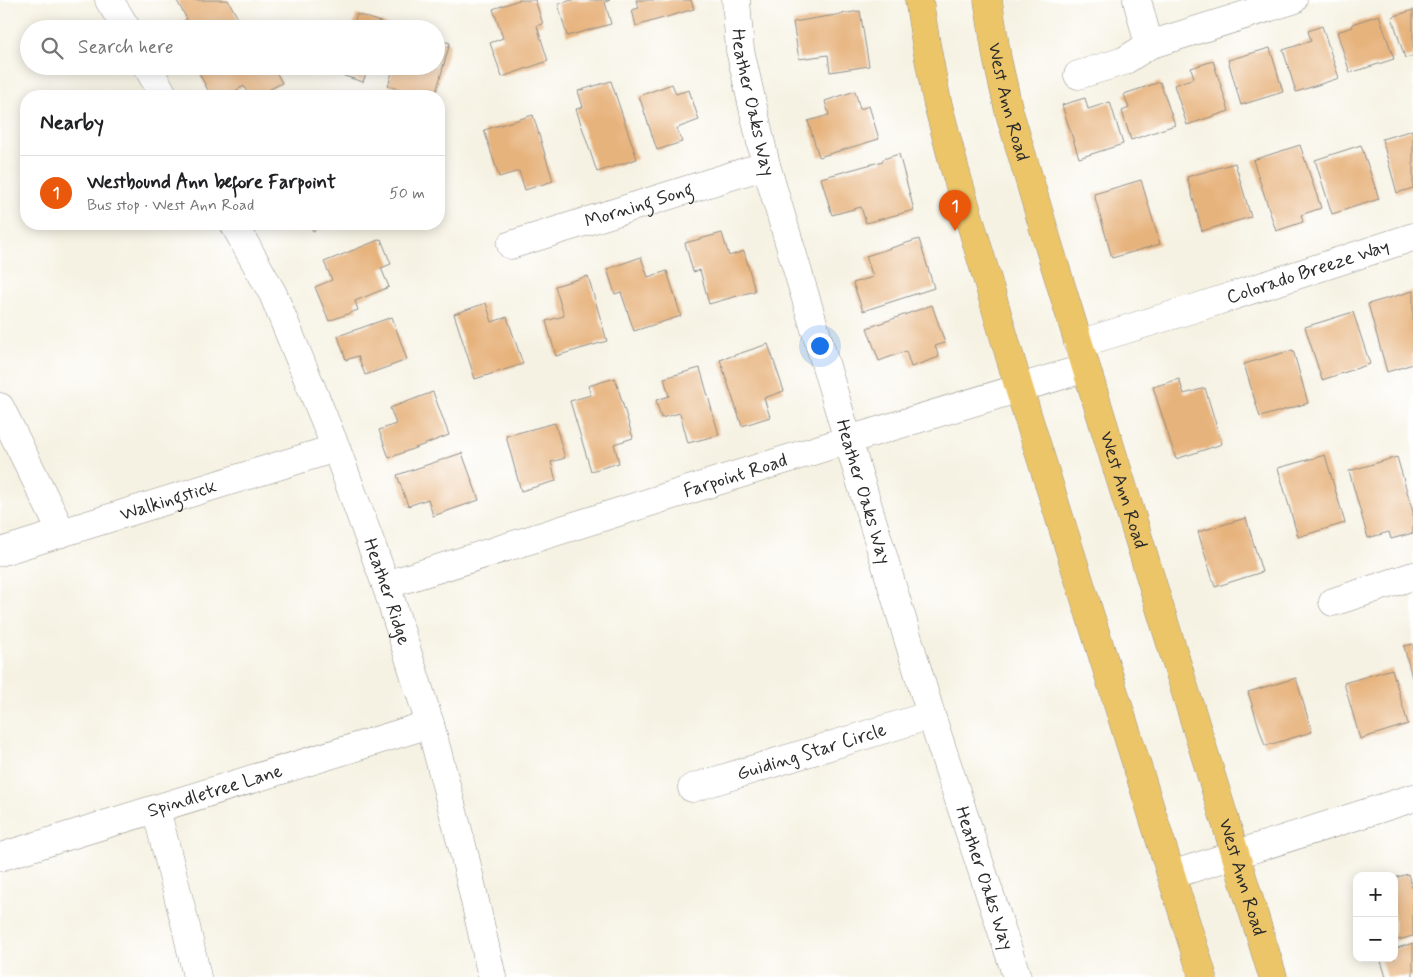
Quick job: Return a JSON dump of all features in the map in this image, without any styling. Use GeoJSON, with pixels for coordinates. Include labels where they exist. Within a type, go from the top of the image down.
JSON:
{"type":"FeatureCollection","features":[{"type":"Feature","properties":{"kind":"main road"},"geometry":{"type":"LineString","coordinates":[[919,0],[937,101],[953,161],[1020,388],[1203,977]]}},
{"type":"Feature","properties":{"kind":"main road","name":"West Ann Road"},"geometry":{"type":"LineString","coordinates":[[988,0],[997,58],[1009,111],[1082,356],[1273,977]]}},
{"type":"Feature","properties":{"kind":"street"},"geometry":{"type":"LineString","coordinates":[[109,0],[121,20]]}},
{"type":"Feature","properties":{"kind":"street","name":"Heather Oaks Way"},"geometry":{"type":"LineString","coordinates":[[736,0],[740,50],[766,165],[931,715],[1017,977]]}},
{"type":"Feature","properties":{"kind":"street"},"geometry":{"type":"LineString","coordinates":[[1137,0],[1149,45]]}},
{"type":"Feature","properties":{"kind":"street"},"geometry":{"type":"LineString","coordinates":[[1078,74],[1124,60],[1149,45],[1293,0]]}},
{"type":"Feature","properties":{"kind":"street"},"geometry":{"type":"LineString","coordinates":[[152,75],[161,90]]}},
{"type":"Feature","properties":{"kind":"street","name":"Morning Song"},"geometry":{"type":"LineString","coordinates":[[511,244],[766,165]]}},
{"type":"Feature","properties":{"kind":"street","name":"Heather Ridge"},"geometry":{"type":"LineString","coordinates":[[237,230],[272,294],[336,448],[386,585],[430,724],[465,857],[492,977]]}},
{"type":"Feature","properties":{"kind":"street","name":"Colorado Breeze Way"},"geometry":{"type":"LineString","coordinates":[[1082,356],[1202,306],[1413,237]]}},
{"type":"Feature","properties":{"kind":"street","name":"Farpoint Road"},"geometry":{"type":"LineString","coordinates":[[386,585],[1020,388],[1082,356]]}},
{"type":"Feature","properties":{"kind":"street"},"geometry":{"type":"LineString","coordinates":[[0,407],[62,533]]}},
{"type":"Feature","properties":{"kind":"street","name":"Walkingstick"},"geometry":{"type":"LineString","coordinates":[[0,552],[336,448]]}},
{"type":"Feature","properties":{"kind":"street"},"geometry":{"type":"LineString","coordinates":[[1333,602],[1413,576]]}},
{"type":"Feature","properties":{"kind":"street","name":"Guiding Star Circle"},"geometry":{"type":"LineString","coordinates":[[692,788],[931,715]]}},
{"type":"Feature","properties":{"kind":"street","name":"Spindletree Lane"},"geometry":{"type":"LineString","coordinates":[[0,857],[430,724]]}},
{"type":"Feature","properties":{"kind":"street"},"geometry":{"type":"LineString","coordinates":[[1171,875],[1413,798]]}},
{"type":"Feature","properties":{"kind":"street"},"geometry":{"type":"LineString","coordinates":[[156,809],[197,977]]}},
{"type":"Feature","properties":{"kind":"building"},"geometry":{"type":"Polygon","coordinates":[[[228,0],[239,20],[185,20],[187,19],[177,1],[228,0]]]}},
{"type":"Feature","properties":{"kind":"building"},"geometry":{"type":"Polygon","coordinates":[[[519,0],[535,0],[543,24],[537,26],[548,61],[502,77],[490,43],[503,38],[493,9],[519,0]]]}},
{"type":"Feature","properties":{"kind":"building"},"geometry":{"type":"Polygon","coordinates":[[[572,0],[610,0],[605,2],[611,24],[567,36],[558,4],[572,0]]]}},
{"type":"Feature","properties":{"kind":"building"},"geometry":{"type":"Polygon","coordinates":[[[636,0],[691,0],[694,9],[636,26],[632,10],[639,8],[636,0]]]}},
{"type":"Feature","properties":{"kind":"building"},"geometry":{"type":"Polygon","coordinates":[[[1413,10],[1413,56],[1405,58],[1392,17],[1413,10]]]}},
{"type":"Feature","properties":{"kind":"building"},"geometry":{"type":"Polygon","coordinates":[[[860,11],[869,66],[830,72],[828,55],[799,59],[793,22],[860,11]]]}},
{"type":"Feature","properties":{"kind":"building"},"geometry":{"type":"Polygon","coordinates":[[[357,14],[374,20],[355,20],[357,14]]]}},
{"type":"Feature","properties":{"kind":"building"},"geometry":{"type":"Polygon","coordinates":[[[1379,15],[1394,59],[1350,73],[1337,32],[1353,27],[1352,24],[1379,15]]]}},
{"type":"Feature","properties":{"kind":"building"},"geometry":{"type":"Polygon","coordinates":[[[1322,26],[1339,78],[1296,92],[1283,50],[1311,41],[1308,31],[1322,26]]]}},
{"type":"Feature","properties":{"kind":"building"},"geometry":{"type":"Polygon","coordinates":[[[445,42],[450,43],[445,61],[445,42]]]}},
{"type":"Feature","properties":{"kind":"building"},"geometry":{"type":"Polygon","coordinates":[[[1270,48],[1283,92],[1241,105],[1228,60],[1270,48]]]}},
{"type":"Feature","properties":{"kind":"building"},"geometry":{"type":"Polygon","coordinates":[[[1213,61],[1229,111],[1187,125],[1174,85],[1194,78],[1191,68],[1213,61]]]}},
{"type":"Feature","properties":{"kind":"building"},"geometry":{"type":"Polygon","coordinates":[[[200,75],[278,75],[282,83],[269,90],[246,90],[244,86],[237,90],[208,90],[200,75]]]}},
{"type":"Feature","properties":{"kind":"building"},"geometry":{"type":"Polygon","coordinates":[[[342,75],[366,75],[363,82],[342,75]]]}},
{"type":"Feature","properties":{"kind":"building"},"geometry":{"type":"Polygon","coordinates":[[[391,75],[441,75],[437,90],[404,90],[388,86],[391,75]]]}},
{"type":"Feature","properties":{"kind":"building"},"geometry":{"type":"Polygon","coordinates":[[[611,81],[637,159],[597,172],[576,109],[583,107],[578,91],[611,81]]]}},
{"type":"Feature","properties":{"kind":"building"},"geometry":{"type":"Polygon","coordinates":[[[1160,82],[1175,125],[1131,140],[1122,111],[1129,108],[1124,94],[1160,82]]]}},
{"type":"Feature","properties":{"kind":"building"},"geometry":{"type":"Polygon","coordinates":[[[672,84],[676,94],[689,90],[699,120],[677,128],[682,142],[657,150],[639,96],[672,84]]]}},
{"type":"Feature","properties":{"kind":"building"},"geometry":{"type":"Polygon","coordinates":[[[855,91],[860,109],[869,106],[879,139],[819,157],[808,121],[829,115],[825,101],[855,91]]]}},
{"type":"Feature","properties":{"kind":"building"},"geometry":{"type":"Polygon","coordinates":[[[1085,98],[1088,109],[1110,102],[1123,144],[1079,158],[1062,105],[1085,98]]]}},
{"type":"Feature","properties":{"kind":"building"},"geometry":{"type":"Polygon","coordinates":[[[533,115],[553,181],[525,190],[519,171],[499,177],[484,130],[533,115]]]}},
{"type":"Feature","properties":{"kind":"building"},"geometry":{"type":"Polygon","coordinates":[[[1413,130],[1413,188],[1397,193],[1382,139],[1413,130]]]}},
{"type":"Feature","properties":{"kind":"building"},"geometry":{"type":"Polygon","coordinates":[[[1300,145],[1321,208],[1301,215],[1303,222],[1276,231],[1253,160],[1300,145]]]}},
{"type":"Feature","properties":{"kind":"building"},"geometry":{"type":"Polygon","coordinates":[[[1361,145],[1379,199],[1332,214],[1315,160],[1361,145]]]}},
{"type":"Feature","properties":{"kind":"building"},"geometry":{"type":"Polygon","coordinates":[[[899,154],[914,210],[866,223],[861,207],[832,215],[821,178],[883,161],[883,159],[899,154]]]}},
{"type":"Feature","properties":{"kind":"building"},"geometry":{"type":"Polygon","coordinates":[[[1235,163],[1251,217],[1202,231],[1187,177],[1235,163]]]}},
{"type":"Feature","properties":{"kind":"building"},"geometry":{"type":"Polygon","coordinates":[[[1141,180],[1160,244],[1112,258],[1094,194],[1141,180]]]}},
{"type":"Feature","properties":{"kind":"building"},"geometry":{"type":"Polygon","coordinates":[[[722,233],[729,256],[744,251],[755,291],[709,304],[700,270],[693,272],[685,243],[722,233]]]}},
{"type":"Feature","properties":{"kind":"building"},"geometry":{"type":"Polygon","coordinates":[[[381,239],[391,264],[381,268],[389,287],[355,301],[358,310],[329,321],[315,287],[332,280],[324,262],[381,239]]]}},
{"type":"Feature","properties":{"kind":"building"},"geometry":{"type":"Polygon","coordinates":[[[919,239],[934,288],[863,311],[853,283],[873,277],[866,256],[919,239]]]}},
{"type":"Feature","properties":{"kind":"building"},"geometry":{"type":"Polygon","coordinates":[[[641,257],[648,277],[667,271],[681,316],[634,331],[621,292],[615,294],[607,269],[641,257]]]}},
{"type":"Feature","properties":{"kind":"building"},"geometry":{"type":"Polygon","coordinates":[[[588,276],[607,341],[556,356],[546,321],[564,316],[555,286],[588,276]]]}},
{"type":"Feature","properties":{"kind":"building"},"geometry":{"type":"Polygon","coordinates":[[[1413,291],[1413,364],[1387,372],[1368,304],[1413,291]]]}},
{"type":"Feature","properties":{"kind":"building"},"geometry":{"type":"Polygon","coordinates":[[[486,303],[492,322],[507,317],[523,364],[475,379],[454,314],[486,303]]]}},
{"type":"Feature","properties":{"kind":"building"},"geometry":{"type":"Polygon","coordinates":[[[932,305],[945,343],[935,346],[939,357],[911,367],[906,351],[879,361],[867,328],[932,305]]]}},
{"type":"Feature","properties":{"kind":"building"},"geometry":{"type":"Polygon","coordinates":[[[1353,312],[1370,364],[1322,380],[1305,327],[1353,312]]]}},
{"type":"Feature","properties":{"kind":"building"},"geometry":{"type":"Polygon","coordinates":[[[392,317],[407,360],[365,375],[358,356],[346,360],[338,336],[392,317]]]}},
{"type":"Feature","properties":{"kind":"building"},"geometry":{"type":"Polygon","coordinates":[[[768,344],[784,391],[764,398],[770,417],[742,426],[720,360],[768,344]]]}},
{"type":"Feature","properties":{"kind":"building"},"geometry":{"type":"Polygon","coordinates":[[[1293,350],[1308,403],[1260,417],[1244,364],[1293,350]]]}},
{"type":"Feature","properties":{"kind":"building"},"geometry":{"type":"Polygon","coordinates":[[[700,368],[719,435],[688,443],[680,413],[661,418],[656,400],[669,396],[664,378],[700,368]]]}},
{"type":"Feature","properties":{"kind":"building"},"geometry":{"type":"Polygon","coordinates":[[[615,378],[633,438],[614,444],[619,463],[591,471],[570,401],[591,395],[588,386],[615,378]]]}},
{"type":"Feature","properties":{"kind":"building"},"geometry":{"type":"Polygon","coordinates":[[[1179,379],[1184,394],[1205,388],[1222,444],[1176,459],[1153,387],[1179,379]]]}},
{"type":"Feature","properties":{"kind":"building"},"geometry":{"type":"Polygon","coordinates":[[[433,392],[449,435],[389,458],[379,430],[396,424],[390,408],[433,392]]]}},
{"type":"Feature","properties":{"kind":"building"},"geometry":{"type":"Polygon","coordinates":[[[555,423],[565,458],[551,462],[556,481],[521,491],[506,436],[555,423]]]}},
{"type":"Feature","properties":{"kind":"building"},"geometry":{"type":"Polygon","coordinates":[[[462,453],[479,500],[433,516],[428,499],[408,506],[397,475],[462,453]]]}},
{"type":"Feature","properties":{"kind":"building"},"geometry":{"type":"Polygon","coordinates":[[[1325,455],[1345,523],[1298,537],[1278,468],[1325,455]]]}},
{"type":"Feature","properties":{"kind":"building"},"geometry":{"type":"Polygon","coordinates":[[[1397,457],[1413,512],[1413,533],[1391,539],[1389,532],[1368,538],[1349,471],[1397,457]]]}},
{"type":"Feature","properties":{"kind":"building"},"geometry":{"type":"Polygon","coordinates":[[[1246,518],[1262,572],[1215,587],[1198,532],[1246,518]]]}},
{"type":"Feature","properties":{"kind":"building"},"geometry":{"type":"Polygon","coordinates":[[[1413,644],[1413,678],[1412,678],[1404,646],[1413,644]]]}},
{"type":"Feature","properties":{"kind":"building"},"geometry":{"type":"Polygon","coordinates":[[[1392,669],[1408,724],[1360,739],[1344,683],[1392,669]]]}},
{"type":"Feature","properties":{"kind":"building"},"geometry":{"type":"Polygon","coordinates":[[[1296,678],[1312,732],[1265,746],[1248,692],[1296,678]]]}},
{"type":"Feature","properties":{"kind":"building"},"geometry":{"type":"Polygon","coordinates":[[[1408,874],[1413,891],[1413,936],[1398,940],[1398,917],[1398,877],[1408,874]]]}},
{"type":"Feature","properties":{"kind":"building"},"geometry":{"type":"Polygon","coordinates":[[[1413,943],[1413,977],[1386,977],[1381,962],[1398,962],[1398,948],[1413,943]]]}},
{"type":"Feature","properties":{"kind":"place","name":"Westbound Ann before Farpoint"},"geometry":{"type":"Point","coordinates":[955,231]}}]}
